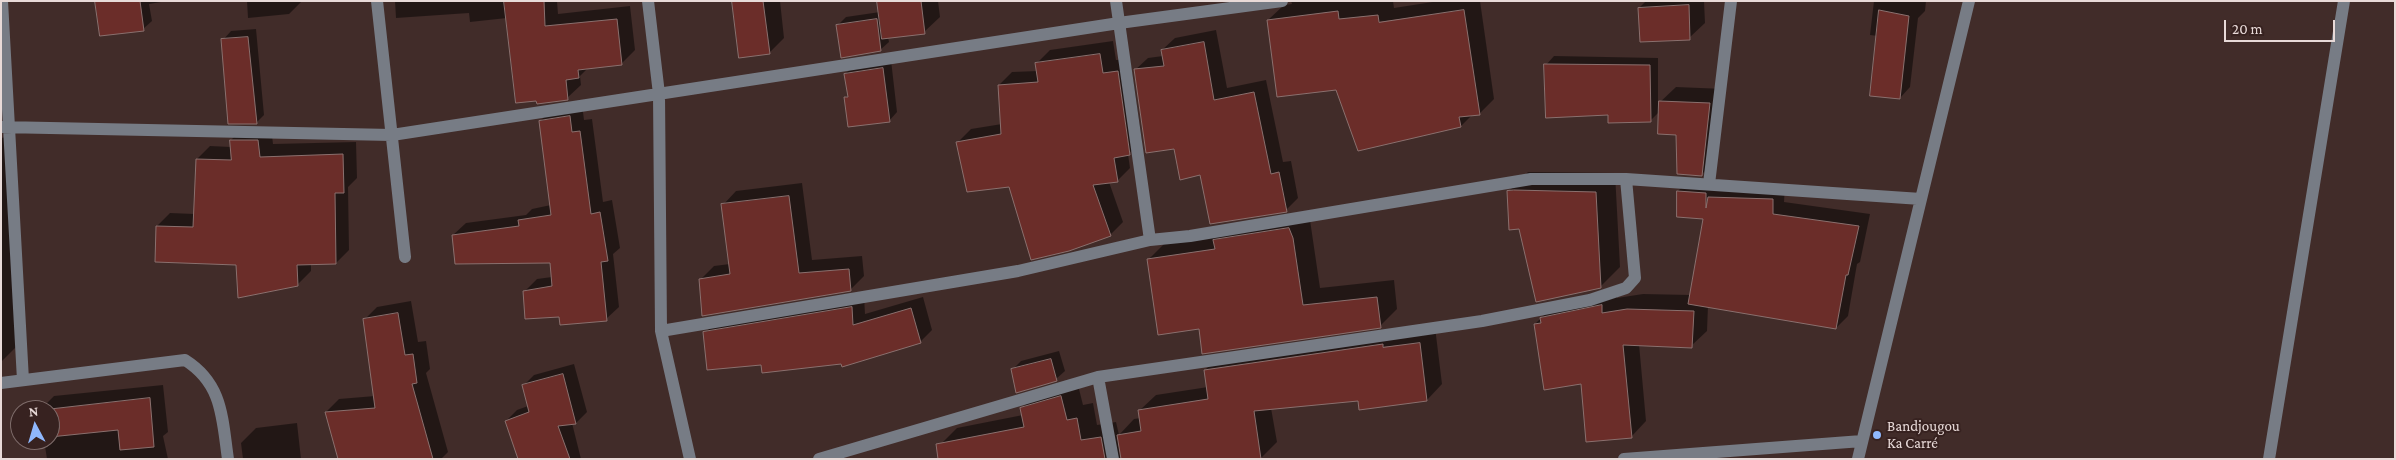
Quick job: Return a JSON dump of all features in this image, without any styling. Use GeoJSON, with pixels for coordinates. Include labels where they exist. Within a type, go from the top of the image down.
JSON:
{"type":"FeatureCollection","features":[{"type":"Feature","properties":{"kind":"street"},"geometry":{"type":"LineString","coordinates":[[2,1],[5,126],[23,380]]}},
{"type":"Feature","properties":{"kind":"street"},"geometry":{"type":"LineString","coordinates":[[377,1],[405,257]]}},
{"type":"Feature","properties":{"kind":"street"},"geometry":{"type":"LineString","coordinates":[[648,1],[659,94],[661,331],[690,459]]}},
{"type":"Feature","properties":{"kind":"street"},"geometry":{"type":"LineString","coordinates":[[1116,1],[1150,240]]}},
{"type":"Feature","properties":{"kind":"street"},"geometry":{"type":"LineString","coordinates":[[5,126],[392,135],[1119,23],[1282,1]]}},
{"type":"Feature","properties":{"kind":"street"},"geometry":{"type":"LineString","coordinates":[[1709,184],[1731,1]]}},
{"type":"Feature","properties":{"kind":"street"},"geometry":{"type":"LineString","coordinates":[[1858,459],[1969,1]]}},
{"type":"Feature","properties":{"kind":"street"},"geometry":{"type":"LineString","coordinates":[[2269,459],[2344,1]]}},
{"type":"Feature","properties":{"kind":"street"},"geometry":{"type":"LineString","coordinates":[[661,331],[1018,270],[1150,240],[1190,236],[1531,179],[1626,179],[1921,199]]}},
{"type":"Feature","properties":{"kind":"street"},"geometry":{"type":"LineString","coordinates":[[819,459],[1098,377],[1482,321],[1590,300],[1626,288],[1635,278],[1626,179]]}},
{"type":"Feature","properties":{"kind":"street"},"geometry":{"type":"LineString","coordinates":[[1,383],[185,360],[197,367],[213,385],[223,420],[228,459]]}},
{"type":"Feature","properties":{"kind":"street"},"geometry":{"type":"LineString","coordinates":[[1098,377],[1113,459]]}},
{"type":"Feature","properties":{"kind":"street"},"geometry":{"type":"LineString","coordinates":[[1624,459],[1862,442]]}},
{"type":"Feature","properties":{"kind":"building"},"geometry":{"type":"Polygon","coordinates":[[[95,1],[140,1],[144,31],[100,36],[95,1]]]}},
{"type":"Feature","properties":{"kind":"building"},"geometry":{"type":"Polygon","coordinates":[[[504,1],[544,1],[545,26],[617,19],[622,65],[578,70],[579,78],[566,80],[568,100],[537,104],[536,101],[516,103],[504,1]]]}},
{"type":"Feature","properties":{"kind":"building"},"geometry":{"type":"Polygon","coordinates":[[[732,1],[763,1],[770,54],[739,58],[732,1]]]}},
{"type":"Feature","properties":{"kind":"building"},"geometry":{"type":"Polygon","coordinates":[[[877,1],[921,1],[925,34],[882,39],[877,1]]]}},
{"type":"Feature","properties":{"kind":"building"},"geometry":{"type":"Polygon","coordinates":[[[1689,5],[1690,40],[1640,42],[1638,8],[1689,5]]]}},
{"type":"Feature","properties":{"kind":"building"},"geometry":{"type":"Polygon","coordinates":[[[1464,10],[1480,115],[1459,117],[1461,127],[1358,151],[1336,90],[1277,97],[1267,20],[1338,11],[1339,19],[1378,15],[1379,22],[1464,10]]]}},
{"type":"Feature","properties":{"kind":"building"},"geometry":{"type":"Polygon","coordinates":[[[1879,10],[1909,16],[1900,99],[1870,96],[1879,10]]]}},
{"type":"Feature","properties":{"kind":"building"},"geometry":{"type":"Polygon","coordinates":[[[877,19],[881,51],[841,58],[836,25],[877,19]]]}},
{"type":"Feature","properties":{"kind":"building"},"geometry":{"type":"Polygon","coordinates":[[[248,37],[257,124],[228,124],[221,39],[248,37]]]}},
{"type":"Feature","properties":{"kind":"building"},"geometry":{"type":"Polygon","coordinates":[[[1204,42],[1214,100],[1254,92],[1271,174],[1279,172],[1287,212],[1210,224],[1200,175],[1180,180],[1174,149],[1146,153],[1134,69],[1164,66],[1161,50],[1204,42]]]}},
{"type":"Feature","properties":{"kind":"building"},"geometry":{"type":"Polygon","coordinates":[[[1100,54],[1103,73],[1118,71],[1130,155],[1114,158],[1118,182],[1093,185],[1111,236],[1069,251],[1031,260],[1009,187],[967,192],[956,142],[1001,134],[998,85],[1038,82],[1035,63],[1100,54]]]}},
{"type":"Feature","properties":{"kind":"building"},"geometry":{"type":"Polygon","coordinates":[[[1544,64],[1650,65],[1651,122],[1608,123],[1608,115],[1546,118],[1544,64]]]}},
{"type":"Feature","properties":{"kind":"building"},"geometry":{"type":"Polygon","coordinates":[[[883,68],[890,122],[848,127],[844,97],[848,97],[844,74],[883,68]]]}},
{"type":"Feature","properties":{"kind":"building"},"geometry":{"type":"Polygon","coordinates":[[[1659,101],[1710,103],[1702,176],[1677,174],[1676,135],[1658,134],[1659,101]]]}},
{"type":"Feature","properties":{"kind":"building"},"geometry":{"type":"Polygon","coordinates":[[[570,116],[572,132],[580,131],[591,214],[600,212],[608,261],[601,262],[607,321],[560,325],[559,317],[525,319],[523,291],[552,286],[550,263],[455,264],[452,235],[519,226],[518,220],[551,215],[539,121],[570,116]]]}},
{"type":"Feature","properties":{"kind":"building"},"geometry":{"type":"Polygon","coordinates":[[[230,140],[258,140],[260,157],[343,154],[344,193],[335,193],[336,264],[297,265],[298,286],[238,298],[236,265],[155,262],[156,226],[193,227],[196,159],[231,160],[230,140]]]}},
{"type":"Feature","properties":{"kind":"building"},"geometry":{"type":"Polygon","coordinates":[[[1507,191],[1596,192],[1601,288],[1536,302],[1519,229],[1509,230],[1507,191]]]}},
{"type":"Feature","properties":{"kind":"building"},"geometry":{"type":"Polygon","coordinates":[[[1677,191],[1706,193],[1706,208],[1708,197],[1773,199],[1773,214],[1859,226],[1848,275],[1846,275],[1836,329],[1688,304],[1703,219],[1677,217],[1677,191]]]}},
{"type":"Feature","properties":{"kind":"building"},"geometry":{"type":"Polygon","coordinates":[[[789,196],[799,273],[849,269],[851,291],[702,316],[699,279],[730,274],[721,204],[789,196]]]}},
{"type":"Feature","properties":{"kind":"building"},"geometry":{"type":"Polygon","coordinates":[[[1289,228],[1293,238],[1303,305],[1377,297],[1381,328],[1202,354],[1199,329],[1158,335],[1147,259],[1215,249],[1213,240],[1289,228]]]}},
{"type":"Feature","properties":{"kind":"building"},"geometry":{"type":"Polygon","coordinates":[[[1602,305],[1602,313],[1627,309],[1694,311],[1692,348],[1623,345],[1632,438],[1586,442],[1581,384],[1544,390],[1534,324],[1541,323],[1540,318],[1602,305]]]}},
{"type":"Feature","properties":{"kind":"building"},"geometry":{"type":"Polygon","coordinates":[[[852,307],[853,325],[911,308],[921,343],[842,367],[841,364],[762,373],[761,365],[707,370],[703,332],[852,307]]]}},
{"type":"Feature","properties":{"kind":"building"},"geometry":{"type":"Polygon","coordinates":[[[398,313],[405,355],[413,354],[417,383],[412,384],[433,459],[338,459],[325,412],[375,408],[363,319],[398,313]]]}},
{"type":"Feature","properties":{"kind":"building"},"geometry":{"type":"Polygon","coordinates":[[[1420,343],[1427,401],[1359,410],[1358,401],[1254,411],[1261,459],[1121,459],[1117,435],[1141,431],[1138,410],[1208,399],[1204,370],[1383,344],[1383,347],[1420,343]]]}},
{"type":"Feature","properties":{"kind":"building"},"geometry":{"type":"Polygon","coordinates":[[[1051,359],[1057,381],[1016,393],[1011,369],[1051,359]]]}},
{"type":"Feature","properties":{"kind":"building"},"geometry":{"type":"Polygon","coordinates":[[[563,374],[576,424],[558,426],[570,459],[518,459],[505,421],[529,412],[522,385],[563,374]]]}},
{"type":"Feature","properties":{"kind":"building"},"geometry":{"type":"Polygon","coordinates":[[[1061,396],[1067,420],[1077,418],[1081,440],[1101,437],[1105,459],[938,459],[936,444],[1024,427],[1020,408],[1061,396]]]}},
{"type":"Feature","properties":{"kind":"building"},"geometry":{"type":"Polygon","coordinates":[[[150,398],[154,447],[120,450],[118,430],[60,436],[60,408],[150,398]]]}},
{"type":"Feature","properties":{"kind":"place","name":"Bandjougou Ka Carré"},"geometry":{"type":"Point","coordinates":[1877,435]}}]}
